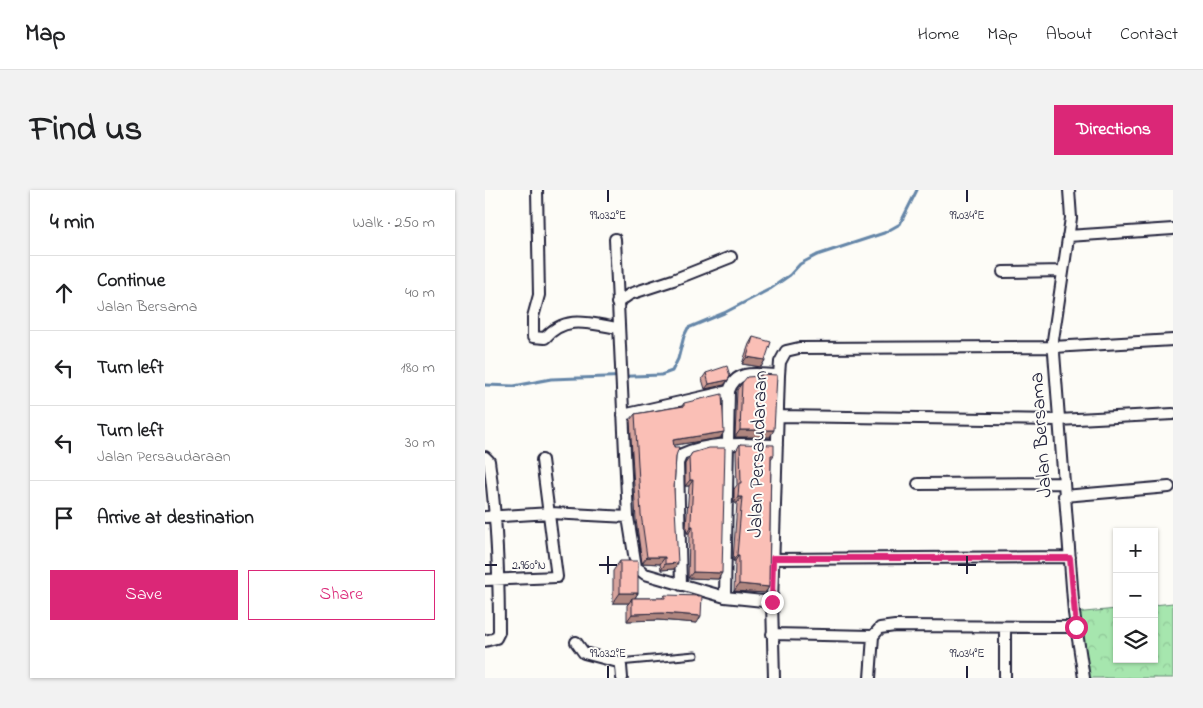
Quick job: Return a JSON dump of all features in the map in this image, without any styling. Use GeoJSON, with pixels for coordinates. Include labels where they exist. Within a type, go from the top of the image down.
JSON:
{"type":"FeatureCollection","features":[{"type":"Feature","properties":{"kind":"street"},"geometry":{"type":"LineString","coordinates":[[537,190],[539,295],[538,306],[533,317],[533,337],[545,338],[553,328],[564,323],[618,328]]}},
{"type":"Feature","properties":{"kind":"street","name":"Jalan Bersama"},"geometry":{"type":"LineString","coordinates":[[1069,190],[1071,218],[1061,271],[1053,347],[1076,627],[1084,678]]}},
{"type":"Feature","properties":{"kind":"street"},"geometry":{"type":"LineString","coordinates":[[1068,236],[1173,229]]}},
{"type":"Feature","properties":{"kind":"street"},"geometry":{"type":"LineString","coordinates":[[615,239],[628,517],[635,568],[645,574],[725,597],[772,602]]}},
{"type":"Feature","properties":{"kind":"street"},"geometry":{"type":"LineString","coordinates":[[617,304],[630,294],[673,280],[731,257]]}},
{"type":"Feature","properties":{"kind":"street"},"geometry":{"type":"LineString","coordinates":[[1003,272],[1061,271]]}},
{"type":"Feature","properties":{"kind":"street"},"geometry":{"type":"LineString","coordinates":[[1053,347],[1173,340]]}},
{"type":"Feature","properties":{"kind":"street","name":"Jalan Persaudaraan"},"geometry":{"type":"LineString","coordinates":[[774,678],[772,602],[779,375],[780,362],[786,351],[799,348],[1053,347]]}},
{"type":"Feature","properties":{"kind":"street"},"geometry":{"type":"LineString","coordinates":[[725,597],[729,391],[732,382],[739,376],[747,373],[779,375]]}},
{"type":"Feature","properties":{"kind":"street"},"geometry":{"type":"LineString","coordinates":[[623,415],[729,391]]}},
{"type":"Feature","properties":{"kind":"street"},"geometry":{"type":"LineString","coordinates":[[778,416],[1058,420],[1173,414]]}},
{"type":"Feature","properties":{"kind":"street"},"geometry":{"type":"LineString","coordinates":[[681,585],[678,463],[682,454],[692,450],[728,444],[777,445]]}},
{"type":"Feature","properties":{"kind":"street"},"geometry":{"type":"LineString","coordinates":[[485,457],[489,460],[497,516],[499,580],[499,632],[496,638],[485,640]]}},
{"type":"Feature","properties":{"kind":"street"},"geometry":{"type":"LineString","coordinates":[[485,580],[557,577],[551,513],[542,460]]}},
{"type":"Feature","properties":{"kind":"street"},"geometry":{"type":"LineString","coordinates":[[918,484],[1063,483]]}},
{"type":"Feature","properties":{"kind":"street"},"geometry":{"type":"LineString","coordinates":[[1064,496],[1169,487]]}},
{"type":"Feature","properties":{"kind":"street"},"geometry":{"type":"LineString","coordinates":[[485,517],[551,513],[628,517]]}},
{"type":"Feature","properties":{"kind":"street"},"geometry":{"type":"LineString","coordinates":[[773,558],[1070,558]]}},
{"type":"Feature","properties":{"kind":"street"},"geometry":{"type":"LineString","coordinates":[[870,678],[873,636],[882,627],[1076,627]]}},
{"type":"Feature","properties":{"kind":"street"},"geometry":{"type":"LineString","coordinates":[[1005,627],[1005,678]]}},
{"type":"Feature","properties":{"kind":"street"},"geometry":{"type":"LineString","coordinates":[[772,634],[873,636]]}},
{"type":"Feature","properties":{"kind":"street"},"geometry":{"type":"LineString","coordinates":[[576,642],[584,653],[618,662],[621,666],[622,678]]}},
{"type":"Feature","properties":{"kind":"lane"},"geometry":{"type":"LineString","coordinates":[[618,662],[695,655]]}},
{"type":"Feature","properties":{"kind":"green space"},"geometry":{"type":"Polygon","coordinates":[[[1173,603],[1173,678],[1084,678],[1074,613],[1113,609],[1113,663],[1158,663],[1158,605],[1173,603]]]}},
{"type":"Feature","properties":{"kind":"building"},"geometry":{"type":"Polygon","coordinates":[[[753,337],[771,342],[765,360],[747,357],[753,337]]]}},
{"type":"Feature","properties":{"kind":"building"},"geometry":{"type":"Polygon","coordinates":[[[727,366],[730,376],[728,380],[709,384],[706,373],[727,366]]]}},
{"type":"Feature","properties":{"kind":"building"},"geometry":{"type":"Polygon","coordinates":[[[761,374],[777,375],[774,430],[740,430],[742,383],[747,377],[761,376],[761,374]]]}},
{"type":"Feature","properties":{"kind":"building"},"geometry":{"type":"Polygon","coordinates":[[[722,394],[724,432],[673,440],[674,447],[679,447],[676,456],[674,489],[678,563],[665,564],[665,557],[647,557],[641,514],[635,414],[684,406],[684,403],[722,394]]]}},
{"type":"Feature","properties":{"kind":"building"},"geometry":{"type":"Polygon","coordinates":[[[740,444],[774,445],[774,455],[771,455],[769,587],[739,584],[739,555],[737,555],[742,497],[738,497],[739,483],[741,483],[740,444]]]}},
{"type":"Feature","properties":{"kind":"building"},"geometry":{"type":"Polygon","coordinates":[[[709,448],[725,448],[722,573],[693,572],[693,526],[691,526],[691,521],[693,480],[690,480],[689,458],[692,453],[709,448]]]}},
{"type":"Feature","properties":{"kind":"building"},"geometry":{"type":"Polygon","coordinates":[[[620,561],[638,561],[638,593],[620,593],[620,561]]]}},
{"type":"Feature","properties":{"kind":"building"},"geometry":{"type":"Polygon","coordinates":[[[665,595],[702,596],[701,616],[662,613],[632,614],[632,598],[665,598],[665,595]]]}},
{"type":"Feature","properties":{"kind":"waterway"},"geometry":{"type":"LineString","coordinates":[[485,385],[514,386],[551,379],[661,375],[672,371],[688,328],[724,313],[770,289],[790,275],[800,264],[817,255],[884,233],[900,224],[917,190]]}},
{"type":"Feature","properties":{"kind":"route"},"geometry":{"type":"LineString","coordinates":[[772,602],[773,558],[1070,558],[1076,627]]}}]}
